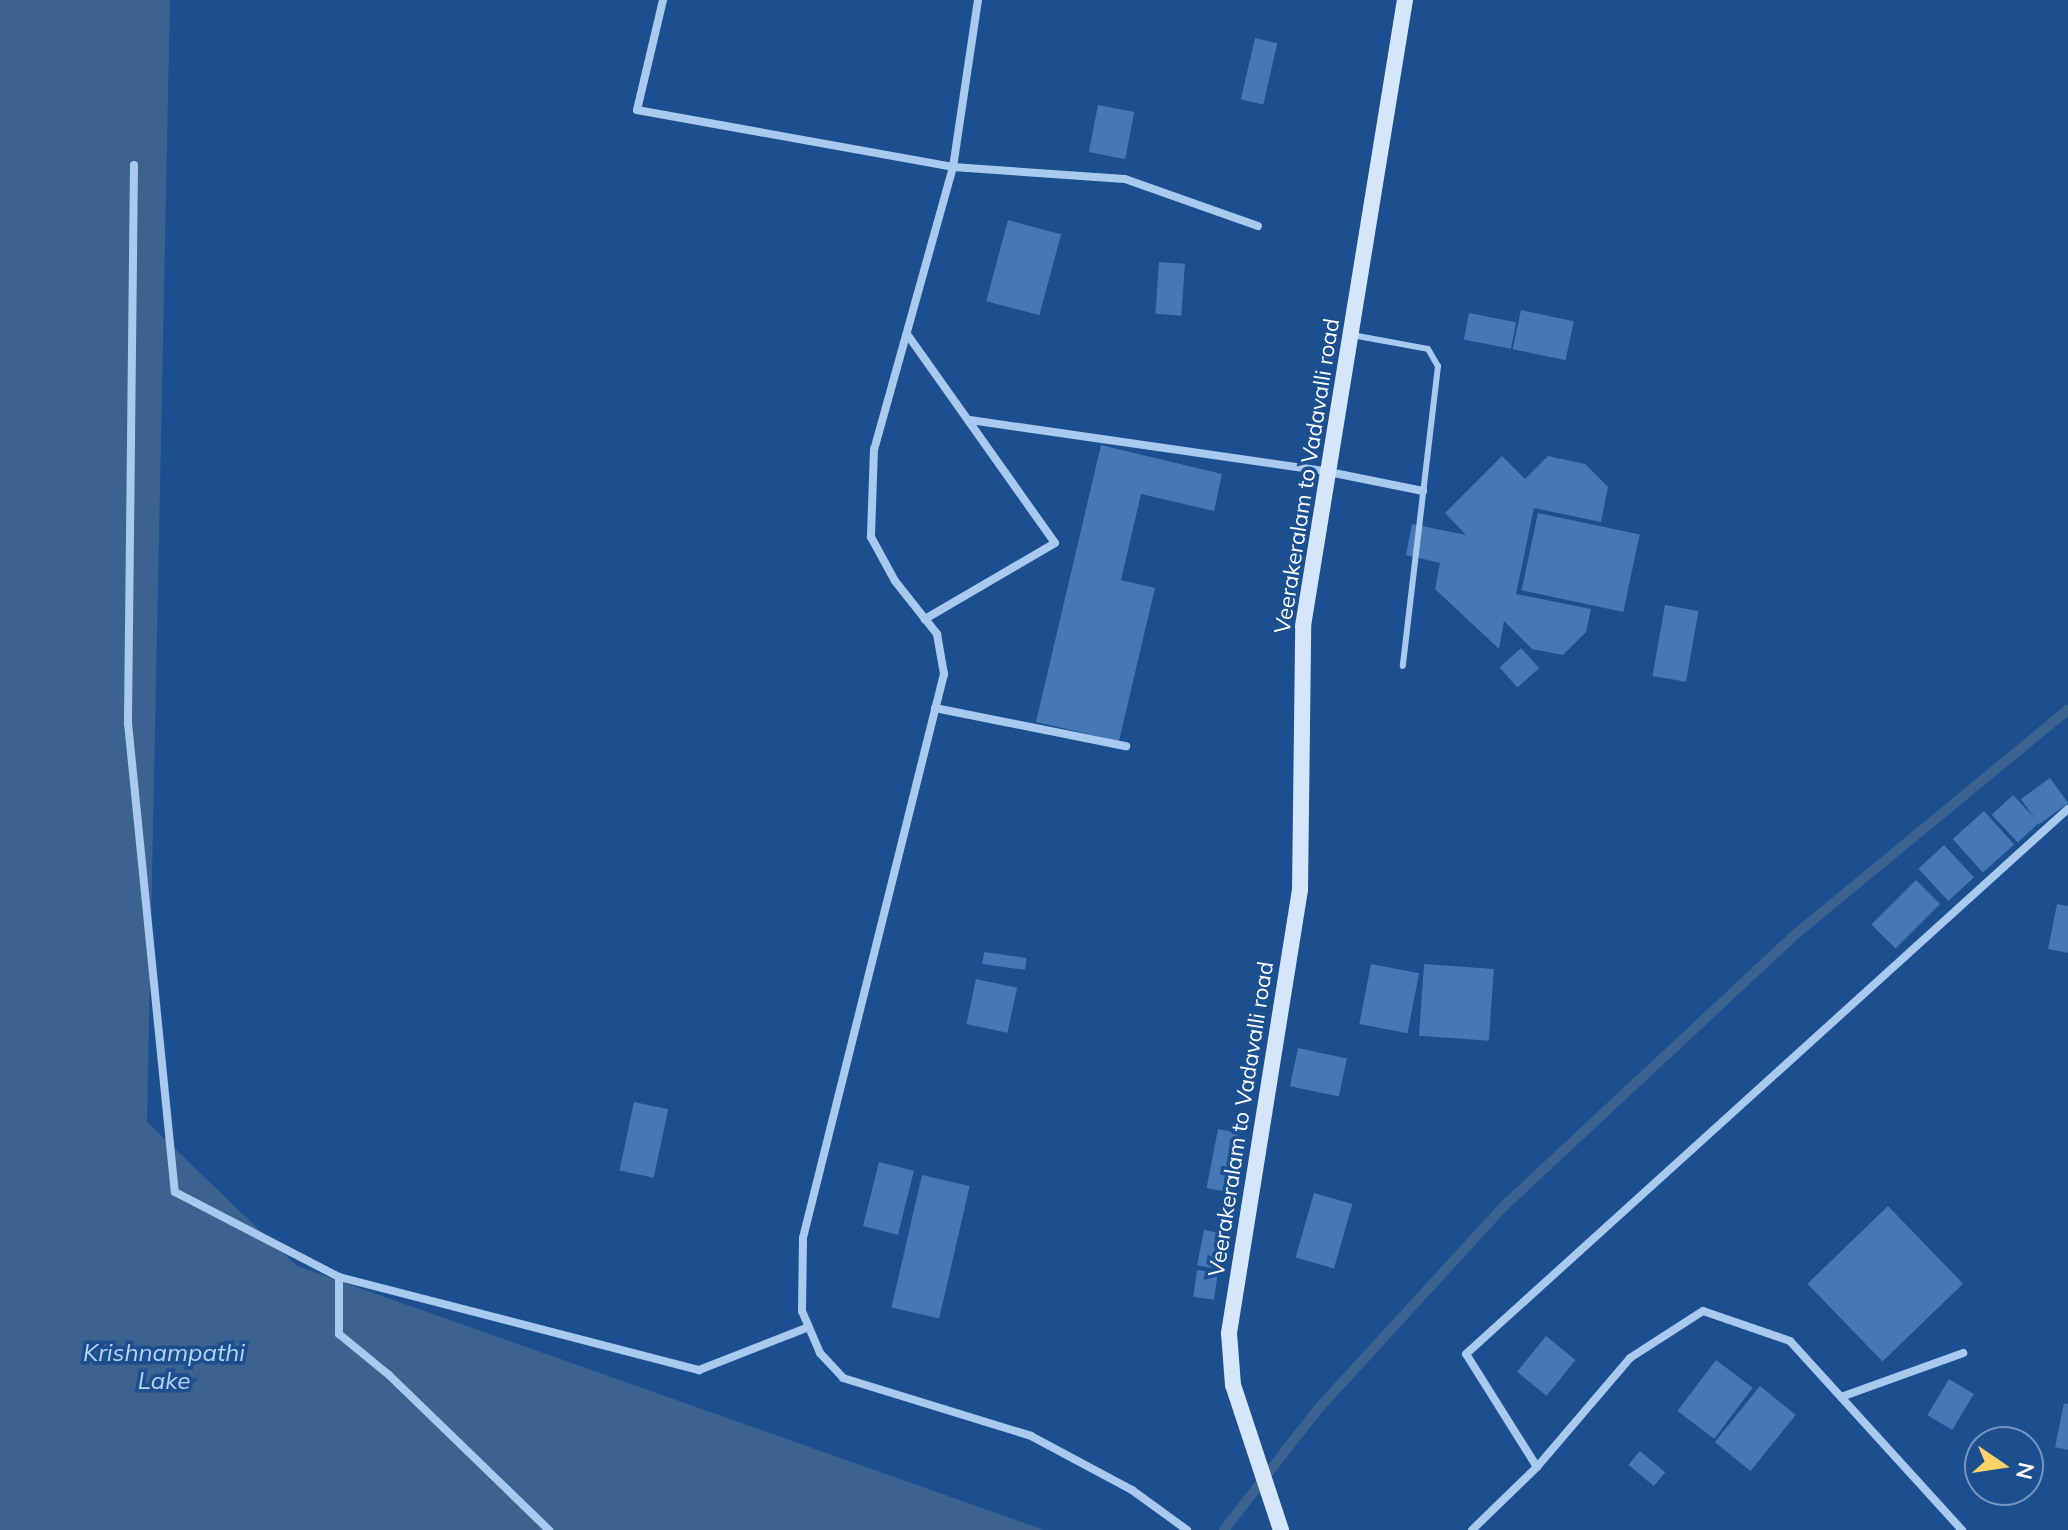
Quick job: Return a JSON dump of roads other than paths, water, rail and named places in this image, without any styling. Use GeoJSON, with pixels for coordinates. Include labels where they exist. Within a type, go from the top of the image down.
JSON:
{"type":"FeatureCollection","features":[{"type":"Feature","properties":{"kind":"street"},"geometry":{"type":"LineString","coordinates":[[663,0],[637,110],[953,167],[1125,179],[1258,226]]}},
{"type":"Feature","properties":{"kind":"street"},"geometry":{"type":"LineString","coordinates":[[978,0],[953,167],[874,449],[871,537],[937,634],[944,674],[803,1238],[802,1311],[820,1353],[843,1378],[1031,1436],[1132,1490],[1187,1530]]}},
{"type":"Feature","properties":{"kind":"street","name":"Veerakeralam to Vadavalli road"},"geometry":{"type":"LineString","coordinates":[[1281,1530],[1233,1385],[1229,1333],[1300,890],[1303,626],[1405,0]]}},
{"type":"Feature","properties":{"kind":"street"},"geometry":{"type":"LineString","coordinates":[[134,165],[128,723],[175,1192],[339,1277],[699,1370],[809,1327]]}},
{"type":"Feature","properties":{"kind":"street"},"geometry":{"type":"LineString","coordinates":[[907,334],[1055,543],[925,619]]}},
{"type":"Feature","properties":{"kind":"street"},"geometry":{"type":"LineString","coordinates":[[970,420],[1329,472],[1423,491]]}},
{"type":"Feature","properties":{"kind":"street"},"geometry":{"type":"LineString","coordinates":[[935,708],[1126,746]]}},
{"type":"Feature","properties":{"kind":"street"},"geometry":{"type":"LineString","coordinates":[[1537,1467],[1466,1354],[2068,809]]}},
{"type":"Feature","properties":{"kind":"street"},"geometry":{"type":"LineString","coordinates":[[339,1277],[339,1334],[389,1375],[549,1530]]}},
{"type":"Feature","properties":{"kind":"street"},"geometry":{"type":"LineString","coordinates":[[1472,1530],[1537,1467],[1630,1358],[1703,1311],[1790,1341],[1962,1530]]}},
{"type":"Feature","properties":{"kind":"street"},"geometry":{"type":"LineString","coordinates":[[1841,1397],[1963,1353]]}},
{"type":"Feature","properties":{"kind":"lane"},"geometry":{"type":"LineString","coordinates":[[1352,335],[1419,345],[1434,354],[1438,366],[1403,666]]}},
{"type":"Feature","properties":{"kind":"water","name":"Krishnampathi Lake"},"geometry":{"type":"Polygon","coordinates":[[[0,0],[170,0],[147,1122],[297,1266],[1044,1530],[0,1530],[0,0]]]}},
{"type":"Feature","properties":{"kind":"waterway"},"geometry":{"type":"LineString","coordinates":[[1224,1530],[1318,1409],[1503,1207],[1791,938],[2068,710]]}}]}
